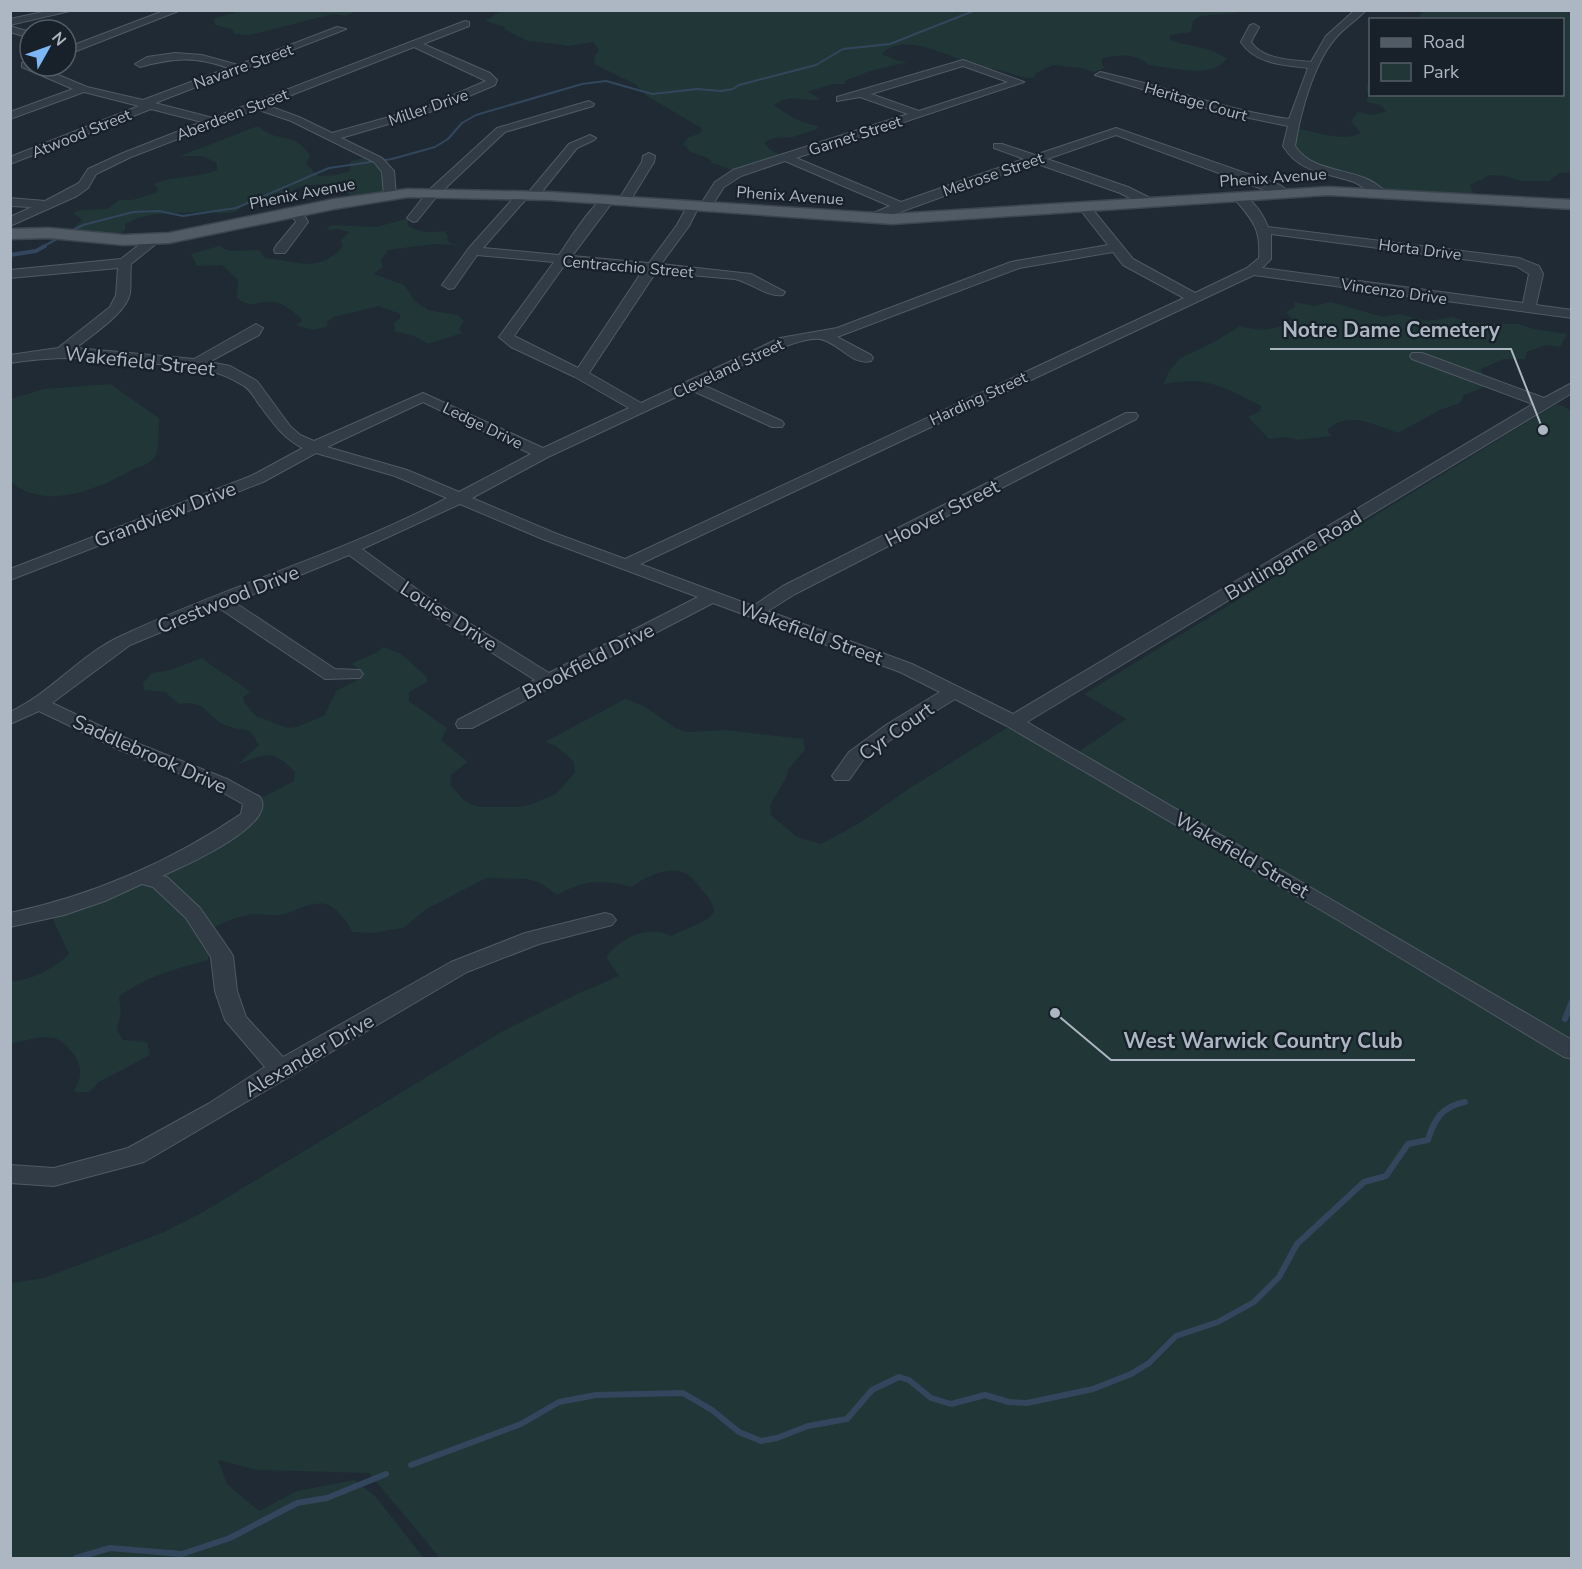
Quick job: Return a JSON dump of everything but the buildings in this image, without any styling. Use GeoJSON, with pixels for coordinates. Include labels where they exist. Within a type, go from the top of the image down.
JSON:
{"type":"FeatureCollection","features":[{"type":"Feature","properties":{"kind":"main road","name":"Phenix Avenue"},"geometry":{"type":"LineString","coordinates":[[10,234],[49,233],[116,240],[153,240],[296,211],[390,195],[433,193],[528,195],[870,219],[933,218],[1152,204],[1362,187],[1379,192],[1572,205]]}},
{"type":"Feature","properties":{"kind":"street"},"geometry":{"type":"LineString","coordinates":[[10,22],[69,10]]}},
{"type":"Feature","properties":{"kind":"street"},"geometry":{"type":"LineString","coordinates":[[78,47],[176,10]]}},
{"type":"Feature","properties":{"kind":"street"},"geometry":{"type":"LineString","coordinates":[[1361,10],[1330,39],[1315,65],[1293,123],[1289,146],[1294,156],[1362,187]]}},
{"type":"Feature","properties":{"kind":"street","name":"Aberdeen Street"},"geometry":{"type":"LineString","coordinates":[[10,222],[49,205],[84,185],[92,172],[127,155],[212,120],[465,24]]}},
{"type":"Feature","properties":{"kind":"street"},"geometry":{"type":"LineString","coordinates":[[1254,27],[1246,42],[1252,51],[1273,59],[1315,65]]}},
{"type":"Feature","properties":{"kind":"street","name":"Navarre Street"},"geometry":{"type":"LineString","coordinates":[[148,104],[341,29]]}},
{"type":"Feature","properties":{"kind":"street","name":"Miller Drive"},"geometry":{"type":"LineString","coordinates":[[331,137],[432,108],[491,83],[492,80],[486,75],[415,44]]}},
{"type":"Feature","properties":{"kind":"street"},"geometry":{"type":"LineString","coordinates":[[140,64],[154,57],[187,58],[216,61],[237,68]]}},
{"type":"Feature","properties":{"kind":"street","name":"Garnet Street"},"geometry":{"type":"LineString","coordinates":[[580,374],[588,367],[639,285],[699,206],[724,179],[785,157],[1019,82],[963,63],[862,94]]}},
{"type":"Feature","properties":{"kind":"street","name":"Heritage Court"},"geometry":{"type":"LineString","coordinates":[[1100,75],[1251,117],[1293,123]]}},
{"type":"Feature","properties":{"kind":"street"},"geometry":{"type":"LineString","coordinates":[[59,78],[83,89],[212,120]]}},
{"type":"Feature","properties":{"kind":"street"},"geometry":{"type":"LineString","coordinates":[[10,116],[83,89]]}},
{"type":"Feature","properties":{"kind":"street"},"geometry":{"type":"LineString","coordinates":[[841,99],[862,94],[917,114]]}},
{"type":"Feature","properties":{"kind":"street","name":"Atwood Street"},"geometry":{"type":"LineString","coordinates":[[10,161],[148,104]]}},
{"type":"Feature","properties":{"kind":"street"},"geometry":{"type":"LineString","coordinates":[[413,218],[433,193],[501,130],[589,104]]}},
{"type":"Feature","properties":{"kind":"street"},"geometry":{"type":"LineString","coordinates":[[255,105],[288,116],[380,162],[388,171],[390,195]]}},
{"type":"Feature","properties":{"kind":"street","name":"Melrose Street"},"geometry":{"type":"LineString","coordinates":[[870,219],[1116,131],[1276,188],[1285,194]]}},
{"type":"Feature","properties":{"kind":"street"},"geometry":{"type":"LineString","coordinates":[[448,285],[474,250],[573,146],[590,138]]}},
{"type":"Feature","properties":{"kind":"street"},"geometry":{"type":"LineString","coordinates":[[998,146],[1124,190],[1152,204]]}},
{"type":"Feature","properties":{"kind":"street"},"geometry":{"type":"LineString","coordinates":[[641,409],[580,374],[506,337],[562,260],[616,201],[649,156]]}},
{"type":"Feature","properties":{"kind":"street"},"geometry":{"type":"LineString","coordinates":[[785,157],[901,206]]}},
{"type":"Feature","properties":{"kind":"street"},"geometry":{"type":"LineString","coordinates":[[1240,198],[1253,208],[1265,230],[1265,259],[1252,271]]}},
{"type":"Feature","properties":{"kind":"street"},"geometry":{"type":"LineString","coordinates":[[10,202],[49,205]]}},
{"type":"Feature","properties":{"kind":"street"},"geometry":{"type":"LineString","coordinates":[[1085,208],[1115,248],[1134,267],[1193,297]]}},
{"type":"Feature","properties":{"kind":"street"},"geometry":{"type":"LineString","coordinates":[[280,250],[285,238],[298,229],[302,222],[296,211]]}},
{"type":"Feature","properties":{"kind":"street","name":"Horta Drive"},"geometry":{"type":"LineString","coordinates":[[1265,230],[1519,262],[1534,269],[1536,274],[1529,308]]}},
{"type":"Feature","properties":{"kind":"street"},"geometry":{"type":"LineString","coordinates":[[10,274],[125,263],[153,240]]}},
{"type":"Feature","properties":{"kind":"street","name":"Cleveland Street"},"geometry":{"type":"LineString","coordinates":[[457,498],[543,454],[785,341],[825,336],[1016,265],[1115,248]]}},
{"type":"Feature","properties":{"kind":"street","name":"Centracchio Street"},"geometry":{"type":"LineString","coordinates":[[474,250],[746,277],[778,292]]}},
{"type":"Feature","properties":{"kind":"street"},"geometry":{"type":"LineString","coordinates":[[62,352],[103,320],[121,300],[125,263]]}},
{"type":"Feature","properties":{"kind":"street","name":"Harding Street"},"geometry":{"type":"LineString","coordinates":[[625,565],[1252,271]]}},
{"type":"Feature","properties":{"kind":"street","name":"Vincenzo Drive"},"geometry":{"type":"LineString","coordinates":[[1252,271],[1572,314]]}},
{"type":"Feature","properties":{"kind":"street"},"geometry":{"type":"LineString","coordinates":[[196,363],[254,332],[256,328]]}},
{"type":"Feature","properties":{"kind":"street"},"geometry":{"type":"LineString","coordinates":[[825,336],[866,358]]}},
{"type":"Feature","properties":{"kind":"street","name":"Wakefield Street"},"geometry":{"type":"LineString","coordinates":[[10,359],[62,352],[196,363],[225,369],[246,379],[257,389],[285,429],[295,438],[316,448],[401,473],[551,537],[906,668],[1014,722],[1372,930],[1572,1051]]}},
{"type":"Feature","properties":{"kind":"street"},"geometry":{"type":"LineString","coordinates":[[1417,356],[1544,403]]}},
{"type":"Feature","properties":{"kind":"street"},"geometry":{"type":"LineString","coordinates":[[691,385],[777,424]]}},
{"type":"Feature","properties":{"kind":"street","name":"Burlingame Road"},"geometry":{"type":"LineString","coordinates":[[1014,722],[1572,387]]}},
{"type":"Feature","properties":{"kind":"street","name":"Grandview Drive"},"geometry":{"type":"LineString","coordinates":[[10,575],[257,479],[339,434],[423,397]]}},
{"type":"Feature","properties":{"kind":"street","name":"Ledge Drive"},"geometry":{"type":"LineString","coordinates":[[423,397],[543,454]]}},
{"type":"Feature","properties":{"kind":"street","name":"Hoover Street"},"geometry":{"type":"LineString","coordinates":[[755,612],[789,590],[1131,416]]}},
{"type":"Feature","properties":{"kind":"street","name":"Crestwood Drive"},"geometry":{"type":"LineString","coordinates":[[10,719],[39,704],[114,647],[351,548],[443,507],[457,498]]}},
{"type":"Feature","properties":{"kind":"street","name":"Louise Drive"},"geometry":{"type":"LineString","coordinates":[[351,548],[371,565],[457,623],[549,681]]}},
{"type":"Feature","properties":{"kind":"street","name":"Brookfield Drive"},"geometry":{"type":"LineString","coordinates":[[465,724],[711,597]]}},
{"type":"Feature","properties":{"kind":"street"},"geometry":{"type":"LineString","coordinates":[[222,602],[331,675],[354,674]]}},
{"type":"Feature","properties":{"kind":"street","name":"Cyr Court"},"geometry":{"type":"LineString","coordinates":[[842,776],[856,756],[865,749],[954,692]]}},
{"type":"Feature","properties":{"kind":"street","name":"Saddlebrook Drive"},"geometry":{"type":"LineString","coordinates":[[39,704],[127,746],[220,783],[253,801],[253,810],[248,818],[218,839],[140,877]]}},
{"type":"Feature","properties":{"kind":"street"},"geometry":{"type":"LineString","coordinates":[[10,920],[67,907],[140,877],[160,882],[193,913],[222,956],[226,991],[236,1020],[280,1069]]}},
{"type":"Feature","properties":{"kind":"street","name":"Alexander Drive"},"geometry":{"type":"LineString","coordinates":[[10,1174],[54,1178],[135,1155],[459,967],[532,938],[604,920]]}},
{"type":"Feature","properties":{"kind":"green space"},"geometry":{"type":"Polygon","coordinates":[[[235,10],[357,11],[345,16],[333,14],[250,35],[233,34],[234,30],[215,25],[214,18],[234,13],[235,10]]]}},
{"type":"Feature","properties":{"kind":"green space"},"geometry":{"type":"Polygon","coordinates":[[[502,10],[1239,11],[1201,16],[1193,21],[1191,32],[1170,35],[1170,40],[1208,50],[1227,59],[1220,65],[1201,71],[1149,65],[1139,58],[1114,56],[1102,59],[1102,65],[1105,68],[1094,72],[1053,65],[1036,73],[1033,78],[1027,78],[996,69],[984,69],[932,49],[904,45],[892,47],[882,54],[908,62],[870,71],[845,81],[845,84],[833,84],[808,92],[821,99],[793,98],[774,105],[800,121],[819,126],[817,129],[793,137],[774,138],[764,142],[769,149],[785,157],[738,172],[712,163],[710,159],[691,152],[683,144],[688,138],[702,132],[701,128],[647,96],[635,84],[594,64],[595,55],[599,50],[593,42],[569,46],[528,41],[505,30],[505,27],[485,21],[502,10]]]}},
{"type":"Feature","properties":{"kind":"green space"},"geometry":{"type":"Polygon","coordinates":[[[1421,11],[1571,11],[1571,172],[1560,173],[1549,181],[1521,181],[1490,175],[1470,185],[1476,198],[1382,193],[1293,155],[1294,128],[1337,137],[1354,136],[1361,133],[1351,122],[1358,112],[1372,115],[1387,111],[1380,105],[1366,102],[1369,94],[1369,96],[1564,96],[1564,18],[1417,18],[1422,13],[1421,11]]]}},
{"type":"Feature","properties":{"kind":"green space"},"geometry":{"type":"Polygon","coordinates":[[[1369,79],[1369,94],[1366,90],[1369,79]]]}},
{"type":"Feature","properties":{"kind":"green space"},"geometry":{"type":"Polygon","coordinates":[[[258,126],[272,135],[298,143],[310,156],[306,164],[319,176],[350,171],[351,161],[371,156],[380,160],[391,194],[356,200],[336,188],[311,185],[295,189],[289,194],[247,204],[236,212],[169,213],[146,216],[125,224],[125,230],[115,238],[67,234],[82,220],[73,213],[81,210],[107,209],[119,200],[132,200],[156,193],[158,188],[153,184],[161,181],[201,175],[217,170],[217,163],[202,156],[180,156],[258,126]]]}},
{"type":"Feature","properties":{"kind":"green space"},"geometry":{"type":"Polygon","coordinates":[[[410,218],[407,225],[416,230],[445,231],[447,240],[452,244],[476,246],[435,244],[388,250],[381,260],[383,267],[374,274],[404,285],[415,301],[428,310],[457,315],[464,321],[459,329],[462,333],[428,344],[414,336],[394,331],[393,324],[400,318],[400,314],[379,306],[334,317],[328,321],[327,327],[312,330],[296,325],[302,321],[301,318],[281,304],[242,302],[237,298],[238,280],[222,265],[197,266],[191,254],[219,246],[231,251],[259,250],[265,258],[307,264],[316,263],[334,255],[343,246],[341,240],[349,232],[338,229],[329,230],[327,227],[333,225],[376,227],[410,218]]]}},
{"type":"Feature","properties":{"kind":"green space"},"geometry":{"type":"Polygon","coordinates":[[[1294,302],[1314,306],[1331,302],[1383,317],[1399,314],[1428,321],[1452,317],[1471,323],[1518,324],[1533,329],[1567,334],[1560,347],[1545,345],[1527,352],[1525,359],[1504,359],[1481,369],[1487,386],[1464,395],[1460,403],[1440,410],[1398,433],[1371,423],[1353,420],[1335,424],[1327,430],[1331,436],[1297,440],[1286,437],[1269,439],[1248,417],[1260,411],[1261,406],[1204,382],[1164,384],[1168,373],[1180,358],[1214,342],[1240,326],[1267,329],[1286,323],[1292,319],[1286,312],[1295,307],[1294,302]]]}},
{"type":"Feature","properties":{"kind":"green space"},"geometry":{"type":"Polygon","coordinates":[[[110,384],[159,418],[158,445],[156,455],[151,461],[100,486],[69,495],[38,495],[11,482],[11,399],[43,389],[110,384]]]}},
{"type":"Feature","properties":{"kind":"green space"},"geometry":{"type":"Polygon","coordinates":[[[1557,404],[1571,410],[1571,1558],[440,1558],[369,1473],[257,1470],[218,1460],[227,1484],[259,1511],[297,1491],[354,1480],[375,1496],[424,1558],[11,1558],[11,1283],[44,1278],[164,1232],[203,1212],[503,1031],[619,976],[606,957],[627,939],[644,932],[671,936],[708,919],[714,912],[710,899],[693,879],[681,872],[666,871],[631,887],[593,882],[576,886],[557,895],[541,883],[527,879],[486,878],[425,910],[403,928],[372,933],[352,932],[341,915],[325,904],[310,905],[279,915],[242,916],[203,932],[209,954],[208,960],[150,978],[119,997],[121,1013],[117,1030],[123,1040],[147,1042],[150,1055],[99,1082],[89,1092],[74,1092],[80,1076],[79,1066],[62,1042],[58,1039],[43,1037],[11,1044],[11,981],[26,979],[42,973],[69,954],[50,913],[227,834],[255,801],[294,781],[295,772],[275,756],[263,756],[238,764],[259,745],[250,731],[224,725],[198,705],[179,704],[165,692],[144,690],[143,683],[152,673],[170,670],[202,658],[250,692],[243,697],[244,702],[256,716],[288,728],[297,727],[325,715],[336,691],[358,680],[362,674],[351,664],[383,647],[400,653],[427,677],[427,682],[409,692],[409,701],[447,728],[441,740],[468,762],[451,775],[450,785],[465,801],[478,807],[530,805],[556,794],[575,772],[574,762],[556,746],[545,742],[625,699],[644,706],[677,729],[688,732],[725,730],[803,739],[805,750],[788,770],[786,778],[770,805],[771,815],[797,837],[821,844],[858,824],[910,788],[1010,726],[1067,760],[1126,719],[1084,694],[1557,404]]]}},
{"type":"Feature","properties":{"kind":"waterway"},"geometry":{"type":"LineString","coordinates":[[71,231],[83,225],[133,212],[159,211],[183,216],[236,208],[329,168],[392,159],[435,147],[448,139],[462,123],[476,115],[582,84],[606,81],[652,94],[697,89],[721,91],[733,89],[739,85],[816,65],[843,49],[890,44],[976,10]]}},
{"type":"Feature","properties":{"kind":"waterway"},"geometry":{"type":"LineString","coordinates":[[42,247],[59,238]]}},
{"type":"Feature","properties":{"kind":"waterway"},"geometry":{"type":"LineString","coordinates":[[10,255],[36,251],[45,246]]}},
{"type":"Feature","properties":{"kind":"waterway"},"geometry":{"type":"LineString","coordinates":[[1565,1019],[1572,1001]]}},
{"type":"Feature","properties":{"kind":"waterway"},"geometry":{"type":"LineString","coordinates":[[411,1465],[521,1424],[559,1402],[596,1395],[683,1393],[712,1410],[739,1432],[761,1441],[777,1438],[808,1426],[847,1419],[872,1390],[899,1377],[909,1380],[931,1398],[951,1404],[985,1395],[1009,1402],[1027,1403],[1093,1389],[1131,1374],[1149,1363],[1176,1336],[1218,1322],[1254,1302],[1279,1277],[1297,1244],[1364,1182],[1386,1176],[1408,1144],[1428,1140],[1433,1126],[1445,1110],[1465,1102]]}},
{"type":"Feature","properties":{"kind":"waterway"},"geometry":{"type":"LineString","coordinates":[[76,1558],[110,1548],[182,1554],[230,1538],[297,1503],[327,1498],[386,1474]]}},
{"type":"Feature","properties":{"kind":"place","name":"Notre Dame Cemetery"},"geometry":{"type":"Point","coordinates":[1543,430]}},
{"type":"Feature","properties":{"kind":"place","name":"West Warwick Country Club"},"geometry":{"type":"Point","coordinates":[1055,1013]}}]}
